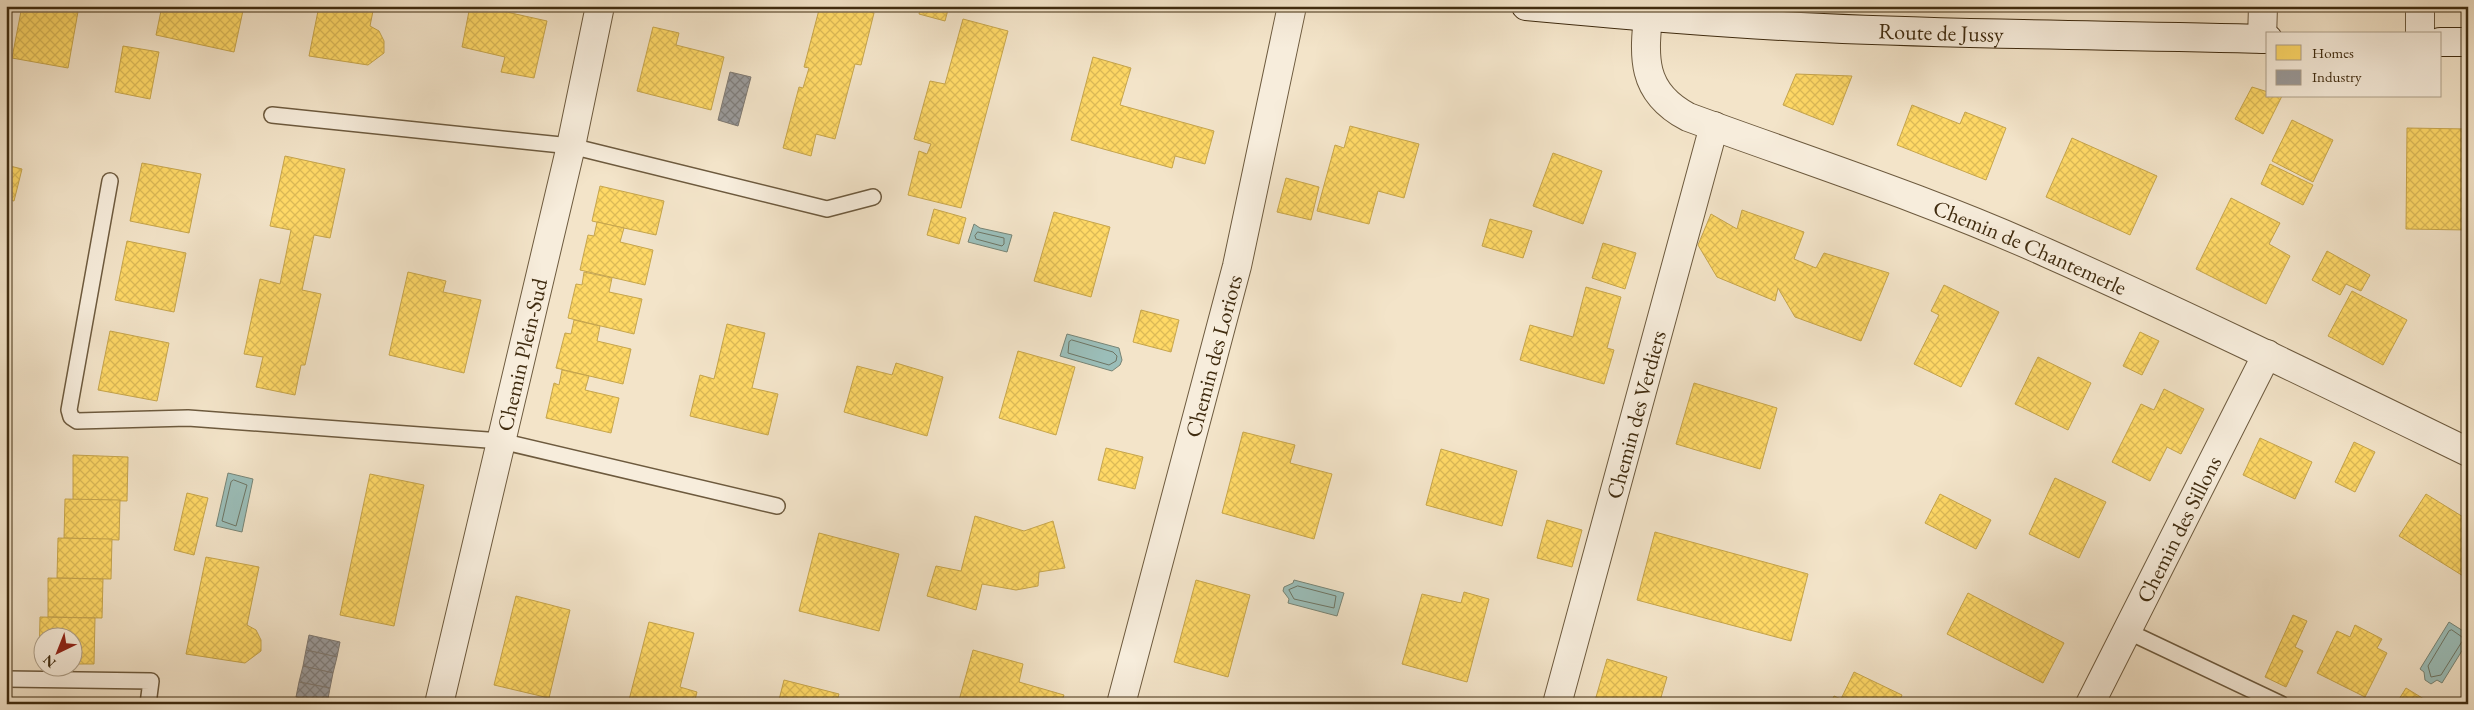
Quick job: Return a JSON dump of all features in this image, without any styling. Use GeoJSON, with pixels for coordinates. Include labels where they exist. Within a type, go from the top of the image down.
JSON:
{"type":"FeatureCollection","features":[{"type":"Feature","properties":{"kind":"street","name":"Chemin Plein-Sud"},"geometry":{"type":"LineString","coordinates":[[439,704],[571,146],[600,6]]}},
{"type":"Feature","properties":{"kind":"street","name":"Chemin des Loriots"},"geometry":{"type":"LineString","coordinates":[[1121,704],[1237,266],[1292,6]]}},
{"type":"Feature","properties":{"kind":"street","name":"Route de Jussy"},"geometry":{"type":"LineString","coordinates":[[1526,6],[1648,12],[1832,29],[2012,35],[2265,39]]}},
{"type":"Feature","properties":{"kind":"street"},"geometry":{"type":"LineString","coordinates":[[2263,6],[2265,39]]}},
{"type":"Feature","properties":{"kind":"street"},"geometry":{"type":"LineString","coordinates":[[2420,6],[2420,32]]}},
{"type":"Feature","properties":{"kind":"street","name":"Chemin de Chantemerle"},"geometry":{"type":"LineString","coordinates":[[1648,12],[1646,65],[1657,92],[1670,107],[1714,126],[1871,181],[2046,252],[2267,354],[2468,452]]}},
{"type":"Feature","properties":{"kind":"street"},"geometry":{"type":"LineString","coordinates":[[2442,42],[2468,42]]}},
{"type":"Feature","properties":{"kind":"street","name":"Chemin des Verdiers"},"geometry":{"type":"LineString","coordinates":[[1557,704],[1714,126]]}},
{"type":"Feature","properties":{"kind":"street","name":"Chemin des Sillons"},"geometry":{"type":"LineString","coordinates":[[2090,704],[2267,354]]}},
{"type":"Feature","properties":{"kind":"lane"},"geometry":{"type":"LineString","coordinates":[[272,115],[571,146],[827,209],[873,197]]}},
{"type":"Feature","properties":{"kind":"lane"},"geometry":{"type":"LineString","coordinates":[[110,181],[69,410],[72,417],[78,421],[188,418],[501,441],[777,506]]}},
{"type":"Feature","properties":{"kind":"lane"},"geometry":{"type":"LineString","coordinates":[[2127,631],[2281,704]]}},
{"type":"Feature","properties":{"kind":"lane"},"geometry":{"type":"LineString","coordinates":[[8,679],[151,681],[148,704]]}},
{"type":"Feature","properties":{"kind":"water"},"geometry":{"type":"Polygon","coordinates":[[[974,224],[980,228],[1012,235],[1007,252],[968,242],[974,224]]]}},
{"type":"Feature","properties":{"kind":"water"},"geometry":{"type":"Polygon","coordinates":[[[1067,334],[1119,348],[1122,360],[1120,365],[1112,371],[1060,356],[1067,334]]]}},
{"type":"Feature","properties":{"kind":"water"},"geometry":{"type":"Polygon","coordinates":[[[228,473],[253,479],[242,532],[216,526],[228,473]]]}},
{"type":"Feature","properties":{"kind":"water"},"geometry":{"type":"Polygon","coordinates":[[[1294,580],[1344,593],[1337,616],[1288,603],[1289,599],[1283,591],[1284,587],[1293,583],[1294,580]]]}},
{"type":"Feature","properties":{"kind":"water"},"geometry":{"type":"Polygon","coordinates":[[[2449,622],[2468,634],[2468,641],[2442,683],[2437,680],[2431,684],[2425,680],[2424,672],[2420,669],[2449,622]]]}},
{"type":"Feature","properties":{"kind":"building: Homes"},"geometry":{"type":"Polygon","coordinates":[[[22,6],[79,6],[68,68],[12,58],[22,6]]]}},
{"type":"Feature","properties":{"kind":"building: Homes"},"geometry":{"type":"Polygon","coordinates":[[[162,6],[244,6],[234,52],[156,35],[162,6]]]}},
{"type":"Feature","properties":{"kind":"building: Homes"},"geometry":{"type":"Polygon","coordinates":[[[319,6],[374,6],[370,26],[379,31],[384,41],[384,53],[368,65],[309,56],[319,6]]]}},
{"type":"Feature","properties":{"kind":"building: Homes"},"geometry":{"type":"Polygon","coordinates":[[[470,6],[503,6],[502,11],[547,21],[534,78],[501,72],[505,57],[462,47],[470,6]]]}},
{"type":"Feature","properties":{"kind":"building: Homes"},"geometry":{"type":"Polygon","coordinates":[[[820,6],[850,6],[874,13],[861,65],[855,64],[835,139],[816,134],[811,156],[783,148],[799,87],[803,88],[809,68],[804,67],[820,6]]]}},
{"type":"Feature","properties":{"kind":"building: Homes"},"geometry":{"type":"Polygon","coordinates":[[[921,6],[949,6],[945,21],[919,14],[921,6]]]}},
{"type":"Feature","properties":{"kind":"building: Homes"},"geometry":{"type":"Polygon","coordinates":[[[963,19],[1008,31],[961,208],[908,195],[919,151],[927,154],[931,144],[914,139],[930,81],[945,84],[963,19]]]}},
{"type":"Feature","properties":{"kind":"building: Homes"},"geometry":{"type":"Polygon","coordinates":[[[653,27],[679,33],[676,45],[724,57],[711,110],[637,91],[653,27]]]}},
{"type":"Feature","properties":{"kind":"building: Homes"},"geometry":{"type":"Polygon","coordinates":[[[123,46],[159,52],[150,99],[115,92],[123,46]]]}},
{"type":"Feature","properties":{"kind":"building: Homes"},"geometry":{"type":"Polygon","coordinates":[[[1093,57],[1131,68],[1120,105],[1214,131],[1205,164],[1175,156],[1172,168],[1071,140],[1093,57]]]}},
{"type":"Feature","properties":{"kind":"building: Homes"},"geometry":{"type":"Polygon","coordinates":[[[1796,74],[1852,76],[1833,125],[1783,105],[1796,74]]]}},
{"type":"Feature","properties":{"kind":"building: Homes"},"geometry":{"type":"Polygon","coordinates":[[[2252,87],[2266,91],[2266,98],[2281,98],[2263,134],[2235,119],[2252,87]]]}},
{"type":"Feature","properties":{"kind":"building: Homes"},"geometry":{"type":"Polygon","coordinates":[[[1912,105],[1960,124],[1965,112],[2006,128],[1986,180],[1897,145],[1912,105]]]}},
{"type":"Feature","properties":{"kind":"building: Homes"},"geometry":{"type":"Polygon","coordinates":[[[2292,120],[2333,140],[2313,182],[2272,161],[2292,120]]]}},
{"type":"Feature","properties":{"kind":"building: Homes"},"geometry":{"type":"Polygon","coordinates":[[[1350,126],[1419,144],[1404,198],[1378,191],[1369,224],[1317,211],[1335,145],[1344,148],[1350,126]]]}},
{"type":"Feature","properties":{"kind":"building: Homes"},"geometry":{"type":"Polygon","coordinates":[[[2407,128],[2468,129],[2468,230],[2406,229],[2407,128]]]}},
{"type":"Feature","properties":{"kind":"building: Homes"},"geometry":{"type":"Polygon","coordinates":[[[2072,138],[2157,176],[2130,235],[2046,197],[2072,138]]]}},
{"type":"Feature","properties":{"kind":"building: Homes"},"geometry":{"type":"Polygon","coordinates":[[[1553,153],[1602,171],[1583,224],[1533,206],[1553,153]]]}},
{"type":"Feature","properties":{"kind":"building: Homes"},"geometry":{"type":"Polygon","coordinates":[[[285,156],[345,169],[330,238],[314,235],[302,290],[321,294],[305,365],[301,365],[295,395],[256,387],[263,357],[244,354],[260,279],[280,284],[291,230],[270,226],[285,156]]]}},
{"type":"Feature","properties":{"kind":"building: Homes"},"geometry":{"type":"Polygon","coordinates":[[[142,163],[201,174],[189,233],[130,221],[142,163]]]}},
{"type":"Feature","properties":{"kind":"building: Homes"},"geometry":{"type":"Polygon","coordinates":[[[2270,164],[2313,185],[2303,205],[2261,184],[2270,164]]]}},
{"type":"Feature","properties":{"kind":"building: Homes"},"geometry":{"type":"Polygon","coordinates":[[[6,165],[22,169],[14,201],[6,199],[6,165]]]}},
{"type":"Feature","properties":{"kind":"building: Homes"},"geometry":{"type":"Polygon","coordinates":[[[1286,178],[1319,187],[1311,220],[1277,212],[1286,178]]]}},
{"type":"Feature","properties":{"kind":"building: Homes"},"geometry":{"type":"Polygon","coordinates":[[[600,186],[664,201],[656,235],[592,221],[600,186]]]}},
{"type":"Feature","properties":{"kind":"building: Homes"},"geometry":{"type":"Polygon","coordinates":[[[2231,198],[2280,223],[2269,244],[2290,256],[2266,304],[2196,269],[2231,198]]]}},
{"type":"Feature","properties":{"kind":"building: Homes"},"geometry":{"type":"Polygon","coordinates":[[[934,209],[966,218],[959,244],[927,235],[934,209]]]}},
{"type":"Feature","properties":{"kind":"building: Homes"},"geometry":{"type":"Polygon","coordinates":[[[1742,210],[1804,232],[1794,259],[1816,268],[1824,253],[1889,273],[1861,341],[1795,317],[1778,288],[1775,301],[1717,277],[1698,245],[1711,214],[1737,229],[1742,210]]]}},
{"type":"Feature","properties":{"kind":"building: Homes"},"geometry":{"type":"Polygon","coordinates":[[[1054,212],[1110,227],[1091,297],[1034,281],[1054,212]]]}},
{"type":"Feature","properties":{"kind":"building: Homes"},"geometry":{"type":"Polygon","coordinates":[[[1490,219],[1532,231],[1523,258],[1482,246],[1490,219]]]}},
{"type":"Feature","properties":{"kind":"building: Homes"},"geometry":{"type":"Polygon","coordinates":[[[597,222],[624,228],[620,242],[653,250],[645,285],[580,270],[588,235],[594,236],[597,222]]]}},
{"type":"Feature","properties":{"kind":"building: Homes"},"geometry":{"type":"Polygon","coordinates":[[[127,241],[186,253],[174,312],[115,300],[127,241]]]}},
{"type":"Feature","properties":{"kind":"building: Homes"},"geometry":{"type":"Polygon","coordinates":[[[1603,243],[1636,253],[1625,289],[1592,278],[1603,243]]]}},
{"type":"Feature","properties":{"kind":"building: Homes"},"geometry":{"type":"Polygon","coordinates":[[[2327,251],[2370,275],[2361,291],[2346,284],[2340,295],[2312,280],[2327,251]]]}},
{"type":"Feature","properties":{"kind":"building: Homes"},"geometry":{"type":"Polygon","coordinates":[[[408,272],[446,281],[443,292],[481,300],[464,373],[389,355],[408,272]]]}},
{"type":"Feature","properties":{"kind":"building: Homes"},"geometry":{"type":"Polygon","coordinates":[[[584,272],[612,278],[609,292],[642,299],[634,334],[568,318],[576,284],[582,285],[584,272]]]}},
{"type":"Feature","properties":{"kind":"building: Homes"},"geometry":{"type":"Polygon","coordinates":[[[1944,285],[1999,312],[1961,387],[1914,364],[1939,315],[1931,311],[1944,285]]]}},
{"type":"Feature","properties":{"kind":"building: Homes"},"geometry":{"type":"Polygon","coordinates":[[[1586,287],[1621,297],[1607,348],[1614,350],[1604,384],[1520,360],[1530,325],[1573,337],[1586,287]]]}},
{"type":"Feature","properties":{"kind":"building: Homes"},"geometry":{"type":"Polygon","coordinates":[[[2352,291],[2407,320],[2383,365],[2328,336],[2352,291]]]}},
{"type":"Feature","properties":{"kind":"building: Homes"},"geometry":{"type":"Polygon","coordinates":[[[1141,310],[1179,320],[1171,352],[1133,342],[1141,310]]]}},
{"type":"Feature","properties":{"kind":"building: Homes"},"geometry":{"type":"Polygon","coordinates":[[[574,320],[600,326],[597,341],[631,349],[623,384],[556,368],[565,333],[571,334],[574,320]]]}},
{"type":"Feature","properties":{"kind":"building: Homes"},"geometry":{"type":"Polygon","coordinates":[[[727,324],[765,333],[752,388],[778,394],[768,435],[690,416],[700,375],[714,379],[727,324]]]}},
{"type":"Feature","properties":{"kind":"building: Homes"},"geometry":{"type":"Polygon","coordinates":[[[110,331],[169,343],[157,401],[98,390],[110,331]]]}},
{"type":"Feature","properties":{"kind":"building: Homes"},"geometry":{"type":"Polygon","coordinates":[[[2140,332],[2159,341],[2142,375],[2123,366],[2140,332]]]}},
{"type":"Feature","properties":{"kind":"building: Homes"},"geometry":{"type":"Polygon","coordinates":[[[1018,351],[1075,367],[1056,435],[999,418],[1018,351]]]}},
{"type":"Feature","properties":{"kind":"building: Homes"},"geometry":{"type":"Polygon","coordinates":[[[2038,357],[2091,383],[2068,430],[2015,404],[2038,357]]]}},
{"type":"Feature","properties":{"kind":"building: Homes"},"geometry":{"type":"Polygon","coordinates":[[[896,363],[943,377],[927,436],[844,412],[857,366],[892,375],[896,363]]]}},
{"type":"Feature","properties":{"kind":"building: Homes"},"geometry":{"type":"Polygon","coordinates":[[[562,370],[589,376],[585,390],[619,398],[611,433],[546,418],[554,383],[559,385],[562,370]]]}},
{"type":"Feature","properties":{"kind":"building: Homes"},"geometry":{"type":"Polygon","coordinates":[[[1694,383],[1777,408],[1760,469],[1676,444],[1694,383]]]}},
{"type":"Feature","properties":{"kind":"building: Homes"},"geometry":{"type":"Polygon","coordinates":[[[2164,389],[2204,409],[2181,454],[2167,447],[2150,481],[2112,462],[2141,404],[2154,410],[2164,389]]]}},
{"type":"Feature","properties":{"kind":"building: Homes"},"geometry":{"type":"Polygon","coordinates":[[[1243,432],[1295,445],[1290,463],[1332,474],[1314,539],[1222,513],[1243,432]]]}},
{"type":"Feature","properties":{"kind":"building: Homes"},"geometry":{"type":"Polygon","coordinates":[[[2260,438],[2312,462],[2295,499],[2243,475],[2260,438]]]}},
{"type":"Feature","properties":{"kind":"building: Homes"},"geometry":{"type":"Polygon","coordinates":[[[2354,442],[2375,452],[2355,492],[2335,482],[2354,442]]]}},
{"type":"Feature","properties":{"kind":"building: Homes"},"geometry":{"type":"Polygon","coordinates":[[[1106,448],[1143,457],[1135,489],[1098,480],[1106,448]]]}},
{"type":"Feature","properties":{"kind":"building: Homes"},"geometry":{"type":"Polygon","coordinates":[[[1441,449],[1517,471],[1502,526],[1426,505],[1441,449]]]}},
{"type":"Feature","properties":{"kind":"building: Homes"},"geometry":{"type":"Polygon","coordinates":[[[73,455],[128,457],[127,501],[73,500],[73,455]]]}},
{"type":"Feature","properties":{"kind":"building: Homes"},"geometry":{"type":"Polygon","coordinates":[[[370,474],[424,485],[394,626],[340,615],[370,474]]]}},
{"type":"Feature","properties":{"kind":"building: Homes"},"geometry":{"type":"Polygon","coordinates":[[[2055,478],[2106,502],[2079,558],[2029,534],[2055,478]]]}},
{"type":"Feature","properties":{"kind":"building: Homes"},"geometry":{"type":"Polygon","coordinates":[[[187,493],[208,498],[194,555],[174,550],[187,493]]]}},
{"type":"Feature","properties":{"kind":"building: Homes"},"geometry":{"type":"Polygon","coordinates":[[[1940,494],[1991,520],[1976,549],[1925,523],[1940,494]]]}},
{"type":"Feature","properties":{"kind":"building: Homes"},"geometry":{"type":"Polygon","coordinates":[[[2426,494],[2468,520],[2468,579],[2399,536],[2426,494]]]}},
{"type":"Feature","properties":{"kind":"building: Homes"},"geometry":{"type":"Polygon","coordinates":[[[65,499],[120,500],[119,540],[64,538],[65,499]]]}},
{"type":"Feature","properties":{"kind":"building: Homes"},"geometry":{"type":"Polygon","coordinates":[[[975,516],[1024,531],[1053,521],[1065,568],[1039,572],[1038,586],[1016,590],[982,584],[976,610],[927,596],[936,566],[961,571],[975,516]]]}},
{"type":"Feature","properties":{"kind":"building: Homes"},"geometry":{"type":"Polygon","coordinates":[[[1547,520],[1582,530],[1572,567],[1537,558],[1547,520]]]}},
{"type":"Feature","properties":{"kind":"building: Homes"},"geometry":{"type":"Polygon","coordinates":[[[1655,532],[1808,574],[1791,641],[1637,600],[1655,532]]]}},
{"type":"Feature","properties":{"kind":"building: Homes"},"geometry":{"type":"Polygon","coordinates":[[[819,533],[899,554],[879,631],[799,611],[819,533]]]}},
{"type":"Feature","properties":{"kind":"building: Homes"},"geometry":{"type":"Polygon","coordinates":[[[58,538],[112,539],[111,579],[57,578],[58,538]]]}},
{"type":"Feature","properties":{"kind":"building: Homes"},"geometry":{"type":"Polygon","coordinates":[[[206,557],[259,567],[247,625],[256,630],[261,640],[261,651],[245,663],[186,654],[206,557]]]}},
{"type":"Feature","properties":{"kind":"building: Homes"},"geometry":{"type":"Polygon","coordinates":[[[48,578],[103,579],[102,618],[48,617],[48,578]]]}},
{"type":"Feature","properties":{"kind":"building: Homes"},"geometry":{"type":"Polygon","coordinates":[[[1196,580],[1250,595],[1228,677],[1174,662],[1196,580]]]}},
{"type":"Feature","properties":{"kind":"building: Homes"},"geometry":{"type":"Polygon","coordinates":[[[1464,592],[1489,599],[1467,682],[1402,664],[1422,594],[1461,603],[1464,592]]]}},
{"type":"Feature","properties":{"kind":"building: Homes"},"geometry":{"type":"Polygon","coordinates":[[[1968,593],[2064,643],[2043,683],[1947,634],[1968,593]]]}},
{"type":"Feature","properties":{"kind":"building: Homes"},"geometry":{"type":"Polygon","coordinates":[[[516,596],[570,610],[549,698],[494,685],[516,596]]]}},
{"type":"Feature","properties":{"kind":"building: Homes"},"geometry":{"type":"Polygon","coordinates":[[[2293,615],[2307,621],[2295,647],[2303,651],[2286,687],[2265,677],[2293,615]]]}},
{"type":"Feature","properties":{"kind":"building: Homes"},"geometry":{"type":"Polygon","coordinates":[[[40,617],[95,618],[94,664],[82,664],[82,628],[40,628],[40,617]]]}},
{"type":"Feature","properties":{"kind":"building: Homes"},"geometry":{"type":"Polygon","coordinates":[[[649,622],[694,633],[680,687],[697,692],[694,704],[628,704],[649,622]]]}},
{"type":"Feature","properties":{"kind":"building: Homes"},"geometry":{"type":"Polygon","coordinates":[[[2355,625],[2382,639],[2377,648],[2387,653],[2365,697],[2317,673],[2337,631],[2350,637],[2355,625]]]}},
{"type":"Feature","properties":{"kind":"building: Homes"},"geometry":{"type":"Polygon","coordinates":[[[973,650],[1023,664],[1019,682],[1064,695],[1061,704],[958,704],[973,650]]]}},
{"type":"Feature","properties":{"kind":"building: Homes"},"geometry":{"type":"Polygon","coordinates":[[[1607,659],[1667,677],[1659,704],[1594,704],[1607,659]]]}},
{"type":"Feature","properties":{"kind":"building: Homes"},"geometry":{"type":"Polygon","coordinates":[[[1854,672],[1902,695],[1898,704],[1830,704],[1834,696],[1841,699],[1854,672]]]}},
{"type":"Feature","properties":{"kind":"building: Homes"},"geometry":{"type":"Polygon","coordinates":[[[784,680],[839,694],[836,704],[778,704],[784,680]]]}},
{"type":"Feature","properties":{"kind":"building: Homes"},"geometry":{"type":"Polygon","coordinates":[[[2406,688],[2432,704],[2396,704],[2406,688]]]}},
{"type":"Feature","properties":{"kind":"building: Industry"},"geometry":{"type":"Polygon","coordinates":[[[730,72],[751,77],[738,126],[718,120],[730,72]]]}},
{"type":"Feature","properties":{"kind":"building: Industry"},"geometry":{"type":"Polygon","coordinates":[[[309,635],[340,642],[337,657],[306,650],[309,635]]]}},
{"type":"Feature","properties":{"kind":"building: Industry"},"geometry":{"type":"Polygon","coordinates":[[[306,650],[337,657],[333,673],[303,666],[306,650]]]}},
{"type":"Feature","properties":{"kind":"building: Industry"},"geometry":{"type":"Polygon","coordinates":[[[303,666],[333,673],[330,688],[299,682],[303,666]]]}},
{"type":"Feature","properties":{"kind":"building: Industry"},"geometry":{"type":"Polygon","coordinates":[[[299,682],[330,688],[327,704],[296,697],[299,682]]]}}]}
